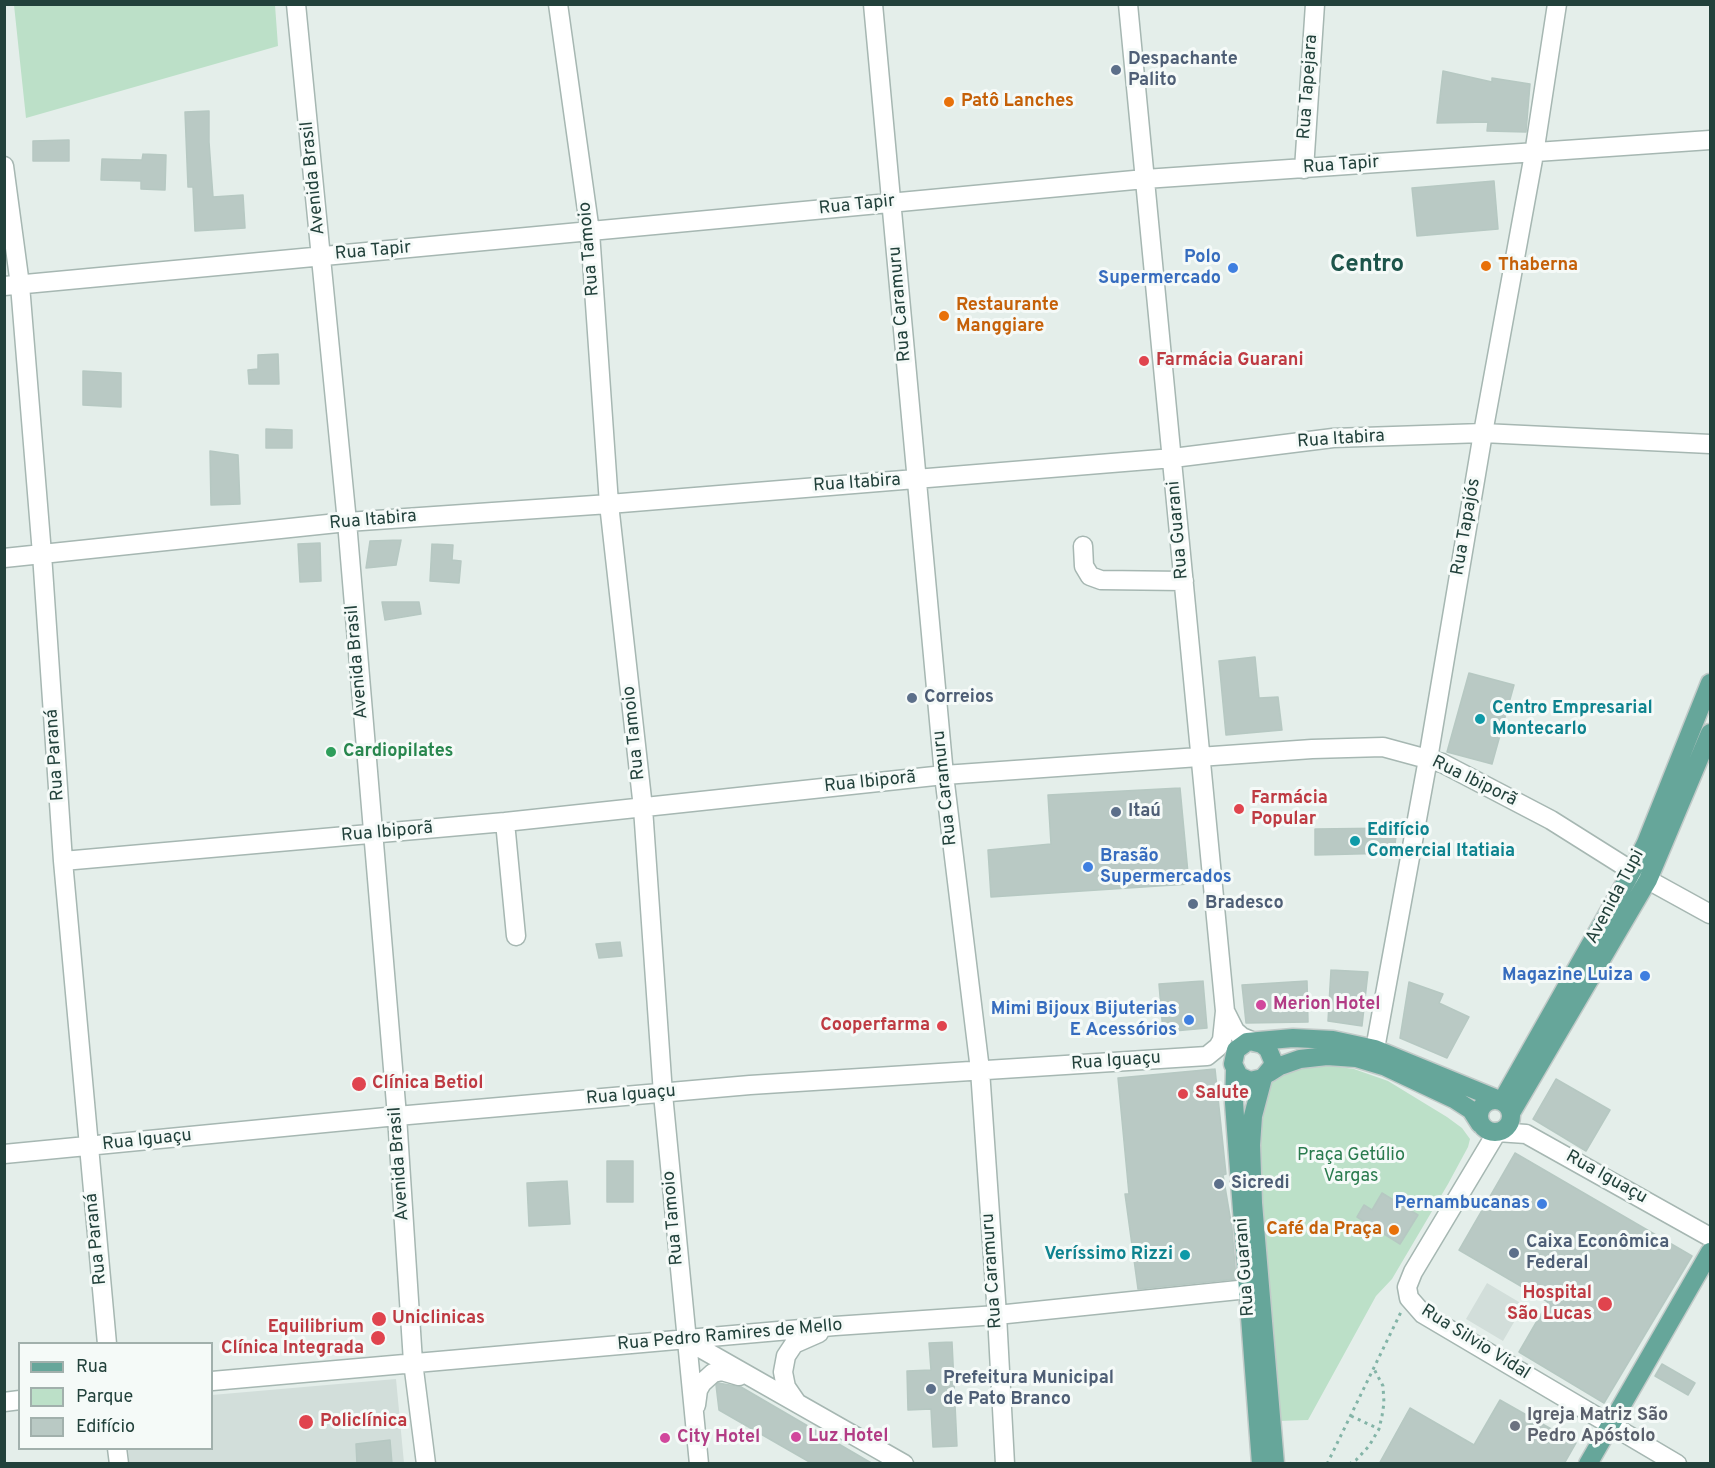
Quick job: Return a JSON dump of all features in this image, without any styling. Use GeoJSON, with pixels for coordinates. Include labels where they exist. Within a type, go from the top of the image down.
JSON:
{"type":"FeatureCollection","features":[{"type":"Feature","properties":{"kind":"main road","name":"Avenida Tupi"},"geometry":{"type":"LineString","coordinates":[[1506,1107],[1646,843],[1710,683]]}},
{"type":"Feature","properties":{"kind":"main road","name":"Avenida Tupi"},"geometry":{"type":"LineString","coordinates":[[1506,1107],[1648,880],[1710,732]]}},
{"type":"Feature","properties":{"kind":"main road"},"geometry":{"type":"LineString","coordinates":[[1293,1038],[1323,1040],[1375,1049],[1506,1107],[1508,1126],[1497,1132],[1490,1132],[1480,1124],[1464,1104],[1386,1067],[1356,1058],[1327,1056],[1300,1059],[1280,1066],[1266,1076],[1250,1081],[1239,1076],[1233,1064],[1236,1050],[1247,1042],[1293,1038]]}},
{"type":"Feature","properties":{"kind":"main road"},"geometry":{"type":"LineString","coordinates":[[1254,1042],[1265,1046],[1271,1054],[1272,1067],[1266,1076]]}},
{"type":"Feature","properties":{"kind":"main road","name":"Rua Guarani"},"geometry":{"type":"LineString","coordinates":[[1235,1070],[1234,1103],[1261,1464]]}},
{"type":"Feature","properties":{"kind":"main road","name":"Rua Guarani"},"geometry":{"type":"LineString","coordinates":[[1266,1076],[1253,1116],[1251,1145],[1253,1203],[1275,1464]]}},
{"type":"Feature","properties":{"kind":"main road"},"geometry":{"type":"LineString","coordinates":[[1480,1124],[1478,1113],[1485,1103],[1494,1099],[1506,1107]]}},
{"type":"Feature","properties":{"kind":"main road"},"geometry":{"type":"LineString","coordinates":[[1588,1464],[1710,1252]]}},
{"type":"Feature","properties":{"kind":"street","name":"Avenida Brasil"},"geometry":{"type":"LineString","coordinates":[[296,4],[347,522],[397,1116],[413,1362],[426,1464]]}},
{"type":"Feature","properties":{"kind":"street","name":"Rua Tamoio"},"geometry":{"type":"LineString","coordinates":[[558,4],[590,232],[609,504],[643,808],[663,1094],[699,1464]]}},
{"type":"Feature","properties":{"kind":"street","name":"Rua Caramuru"},"geometry":{"type":"LineString","coordinates":[[873,4],[944,775],[980,1070],[1005,1464]]}},
{"type":"Feature","properties":{"kind":"street","name":"Rua Guarani"},"geometry":{"type":"LineString","coordinates":[[1128,4],[1225,1011],[1235,1031],[1254,1042]]}},
{"type":"Feature","properties":{"kind":"street","name":"Rua Tapejara"},"geometry":{"type":"LineString","coordinates":[[1304,169],[1315,4]]}},
{"type":"Feature","properties":{"kind":"street","name":"Rua Tapajós"},"geometry":{"type":"LineString","coordinates":[[1375,1049],[1534,154],[1557,4]]}},
{"type":"Feature","properties":{"kind":"street","name":"Rua Tapir"},"geometry":{"type":"LineString","coordinates":[[12,285],[1145,179],[1534,154],[1710,140]]}},
{"type":"Feature","properties":{"kind":"street","name":"Rua Paraná"},"geometry":{"type":"LineString","coordinates":[[4,166],[12,285],[42,554],[63,861],[107,1342]]}},
{"type":"Feature","properties":{"kind":"street","name":"Rua Itabira"},"geometry":{"type":"LineString","coordinates":[[4,558],[347,522],[609,504],[1173,458],[1333,438],[1483,433],[1710,444]]}},
{"type":"Feature","properties":{"kind":"street"},"geometry":{"type":"LineString","coordinates":[[1083,546],[1084,566],[1090,576],[1101,580],[1184,581]]}},
{"type":"Feature","properties":{"kind":"street","name":"Rua Ibiporã"},"geometry":{"type":"LineString","coordinates":[[63,861],[505,822],[944,775],[1312,749],[1383,747],[1442,763],[1551,820],[1632,871],[1710,914]]}},
{"type":"Feature","properties":{"kind":"street"},"geometry":{"type":"LineString","coordinates":[[505,822],[516,936]]}},
{"type":"Feature","properties":{"kind":"street"},"geometry":{"type":"LineString","coordinates":[[1207,1056],[1218,1047],[1222,1040],[1225,1011]]}},
{"type":"Feature","properties":{"kind":"street"},"geometry":{"type":"LineString","coordinates":[[1207,1056],[1227,1062],[1235,1070]]}},
{"type":"Feature","properties":{"kind":"street","name":"Rua Iguaçu"},"geometry":{"type":"LineString","coordinates":[[4,1154],[750,1085],[1207,1056]]}},
{"type":"Feature","properties":{"kind":"street","name":"Rua Iguaçu"},"geometry":{"type":"LineString","coordinates":[[1497,1132],[1527,1134],[1710,1237]]}},
{"type":"Feature","properties":{"kind":"street","name":"Rua Silvio Vidal"},"geometry":{"type":"LineString","coordinates":[[1497,1132],[1413,1272],[1407,1287],[1409,1298],[1422,1314],[1677,1464]]}},
{"type":"Feature","properties":{"kind":"street","name":"Rua Pedro Ramires de Mello"},"geometry":{"type":"LineString","coordinates":[[213,1381],[835,1326],[997,1315],[1248,1289]]}},
{"type":"Feature","properties":{"kind":"street"},"geometry":{"type":"LineString","coordinates":[[798,1405],[786,1387],[783,1372],[786,1356],[794,1344],[835,1326]]}},
{"type":"Feature","properties":{"kind":"street"},"geometry":{"type":"LineString","coordinates":[[686,1340],[904,1464]]}},
{"type":"Feature","properties":{"kind":"street"},"geometry":{"type":"LineString","coordinates":[[696,1431],[696,1398],[702,1383],[713,1373],[722,1371],[731,1373],[768,1388]]}},
{"type":"Feature","properties":{"kind":"path"},"geometry":{"type":"LineString","coordinates":[[1327,1464],[1409,1298]]}},
{"type":"Feature","properties":{"kind":"path"},"geometry":{"type":"LineString","coordinates":[[1349,1464],[1370,1446],[1379,1429],[1384,1403],[1383,1386],[1373,1367]]}},
{"type":"Feature","properties":{"kind":"path"},"geometry":{"type":"LineString","coordinates":[[1350,1415],[1379,1429]]}},
{"type":"Feature","properties":{"kind":"shaded area"},"geometry":{"type":"Polygon","coordinates":[[[1487,1283],[1524,1305],[1503,1341],[1466,1319],[1487,1283]]]}},
{"type":"Feature","properties":{"kind":"shaded area","name":"Policlínica"},"geometry":{"type":"Polygon","coordinates":[[[396,1379],[404,1463],[129,1463],[128,1450],[213,1450],[213,1395],[396,1379]]]}},
{"type":"Feature","properties":{"kind":"green space"},"geometry":{"type":"Polygon","coordinates":[[[14,5],[275,5],[278,46],[26,118],[14,5]]]}},
{"type":"Feature","properties":{"kind":"green space","name":"Praça Getúlio Vargas"},"geometry":{"type":"Polygon","coordinates":[[[1318,1064],[1354,1069],[1388,1081],[1447,1117],[1462,1128],[1470,1139],[1448,1184],[1392,1279],[1376,1296],[1308,1420],[1279,1421],[1255,1139],[1265,1091],[1277,1077],[1289,1070],[1318,1064]]]}},
{"type":"Feature","properties":{"kind":"building"},"geometry":{"type":"Polygon","coordinates":[[[1443,71],[1492,82],[1492,78],[1530,84],[1526,132],[1487,131],[1488,122],[1437,123],[1443,71]]]}},
{"type":"Feature","properties":{"kind":"building"},"geometry":{"type":"Polygon","coordinates":[[[209,111],[213,197],[243,195],[245,228],[195,231],[193,187],[188,187],[185,112],[209,111]]]}},
{"type":"Feature","properties":{"kind":"building"},"geometry":{"type":"Polygon","coordinates":[[[69,140],[69,161],[33,161],[33,141],[69,140]]]}},
{"type":"Feature","properties":{"kind":"building"},"geometry":{"type":"Polygon","coordinates":[[[143,154],[166,155],[165,190],[141,189],[141,181],[101,180],[102,159],[142,160],[143,154]]]}},
{"type":"Feature","properties":{"kind":"building"},"geometry":{"type":"Polygon","coordinates":[[[1494,181],[1498,229],[1417,236],[1412,188],[1494,181]]]}},
{"type":"Feature","properties":{"kind":"building"},"geometry":{"type":"Polygon","coordinates":[[[278,354],[279,384],[249,384],[248,370],[258,369],[258,355],[278,354]]]}},
{"type":"Feature","properties":{"kind":"building"},"geometry":{"type":"Polygon","coordinates":[[[83,371],[121,373],[121,407],[83,405],[83,371]]]}},
{"type":"Feature","properties":{"kind":"building"},"geometry":{"type":"Polygon","coordinates":[[[266,429],[292,430],[292,448],[266,448],[266,429]]]}},
{"type":"Feature","properties":{"kind":"building"},"geometry":{"type":"Polygon","coordinates":[[[210,451],[238,455],[240,504],[211,505],[210,451]]]}},
{"type":"Feature","properties":{"kind":"building"},"geometry":{"type":"Polygon","coordinates":[[[401,540],[396,565],[366,568],[370,541],[401,540]]]}},
{"type":"Feature","properties":{"kind":"building"},"geometry":{"type":"Polygon","coordinates":[[[320,543],[321,581],[300,582],[298,544],[320,543]]]}},
{"type":"Feature","properties":{"kind":"building"},"geometry":{"type":"Polygon","coordinates":[[[432,544],[453,545],[452,560],[461,561],[459,583],[430,581],[432,544]]]}},
{"type":"Feature","properties":{"kind":"building"},"geometry":{"type":"Polygon","coordinates":[[[382,602],[419,602],[421,614],[385,620],[382,602]]]}},
{"type":"Feature","properties":{"kind":"building"},"geometry":{"type":"Polygon","coordinates":[[[1255,657],[1259,698],[1278,697],[1282,730],[1226,735],[1219,661],[1255,657]]]}},
{"type":"Feature","properties":{"kind":"building","name":"Centro Empresarial Montecarlo"},"geometry":{"type":"Polygon","coordinates":[[[1469,673],[1514,685],[1492,764],[1447,752],[1469,673]]]}},
{"type":"Feature","properties":{"kind":"building","name":"Brasão Supermercados"},"geometry":{"type":"Polygon","coordinates":[[[1180,788],[1189,884],[991,897],[988,850],[1051,844],[1048,795],[1180,788]]]}},
{"type":"Feature","properties":{"kind":"building","name":"Edifício Comercial Itatiaia"},"geometry":{"type":"Polygon","coordinates":[[[1397,828],[1394,853],[1315,855],[1315,829],[1397,828]]]}},
{"type":"Feature","properties":{"kind":"building"},"geometry":{"type":"Polygon","coordinates":[[[620,942],[622,956],[599,958],[596,944],[620,942]]]}},
{"type":"Feature","properties":{"kind":"building"},"geometry":{"type":"Polygon","coordinates":[[[1331,970],[1368,972],[1362,1026],[1328,1021],[1331,970]]]}},
{"type":"Feature","properties":{"kind":"building"},"geometry":{"type":"Polygon","coordinates":[[[1203,981],[1207,1028],[1163,1032],[1159,984],[1203,981]]]}},
{"type":"Feature","properties":{"kind":"building"},"geometry":{"type":"Polygon","coordinates":[[[1307,981],[1308,1022],[1246,1023],[1242,985],[1307,981]]]}},
{"type":"Feature","properties":{"kind":"building"},"geometry":{"type":"Polygon","coordinates":[[[1409,982],[1443,994],[1439,1003],[1469,1017],[1447,1058],[1400,1038],[1409,982]]]}},
{"type":"Feature","properties":{"kind":"building"},"geometry":{"type":"Polygon","coordinates":[[[1215,1069],[1226,1174],[1223,1175],[1232,1228],[1236,1279],[1138,1289],[1125,1194],[1129,1194],[1118,1078],[1215,1069]]]}},
{"type":"Feature","properties":{"kind":"building"},"geometry":{"type":"Polygon","coordinates":[[[1556,1079],[1610,1110],[1586,1151],[1533,1119],[1556,1079]]]}},
{"type":"Feature","properties":{"kind":"building"},"geometry":{"type":"Polygon","coordinates":[[[1515,1153],[1692,1256],[1604,1403],[1519,1352],[1548,1302],[1459,1250],[1515,1153]]]}},
{"type":"Feature","properties":{"kind":"building"},"geometry":{"type":"Polygon","coordinates":[[[607,1161],[633,1161],[633,1202],[607,1202],[607,1161]]]}},
{"type":"Feature","properties":{"kind":"building"},"geometry":{"type":"Polygon","coordinates":[[[567,1181],[570,1224],[529,1226],[527,1183],[567,1181]]]}},
{"type":"Feature","properties":{"kind":"building","name":"Café da Praça"},"geometry":{"type":"Polygon","coordinates":[[[1382,1193],[1418,1215],[1400,1244],[1357,1217],[1364,1205],[1372,1210],[1382,1193]]]}},
{"type":"Feature","properties":{"kind":"building","name":"Prefeitura Municipal de Pato Branco"},"geometry":{"type":"Polygon","coordinates":[[[952,1342],[957,1446],[933,1447],[931,1409],[908,1410],[907,1371],[931,1370],[929,1343],[952,1342]]]}},
{"type":"Feature","properties":{"kind":"building"},"geometry":{"type":"Polygon","coordinates":[[[1662,1364],[1695,1383],[1688,1395],[1655,1376],[1662,1364]]]}},
{"type":"Feature","properties":{"kind":"building","name":"Luz Hotel"},"geometry":{"type":"Polygon","coordinates":[[[718,1383],[741,1387],[873,1464],[813,1464],[719,1410],[716,1385],[718,1383]]]}},
{"type":"Feature","properties":{"kind":"building","name":"Igreja Matriz São Pedro Apóstolo"},"geometry":{"type":"Polygon","coordinates":[[[1500,1400],[1576,1443],[1564,1464],[1379,1464],[1410,1408],[1474,1445],[1500,1400]]]}},
{"type":"Feature","properties":{"kind":"building"},"geometry":{"type":"Polygon","coordinates":[[[390,1440],[392,1464],[357,1464],[356,1444],[390,1440]]]}},
{"type":"Feature","properties":{"kind":"place","name":"Despachante Palito"},"geometry":{"type":"Point","coordinates":[1116,70]}},
{"type":"Feature","properties":{"kind":"place","name":"Patô Lanches"},"geometry":{"type":"Point","coordinates":[949,102]}},
{"type":"Feature","properties":{"kind":"place","name":"Thaberna"},"geometry":{"type":"Point","coordinates":[1486,266]}},
{"type":"Feature","properties":{"kind":"place","name":"Polo Supermercado"},"geometry":{"type":"Point","coordinates":[1233,268]}},
{"type":"Feature","properties":{"kind":"place","name":"Restaurante Manggiare"},"geometry":{"type":"Point","coordinates":[944,316]}},
{"type":"Feature","properties":{"kind":"place","name":"Farmácia Guarani"},"geometry":{"type":"Point","coordinates":[1144,361]}},
{"type":"Feature","properties":{"kind":"place","name":"Correios"},"geometry":{"type":"Point","coordinates":[912,698]}},
{"type":"Feature","properties":{"kind":"place","name":"Centro Empresarial Montecarlo"},"geometry":{"type":"Point","coordinates":[1480,719]}},
{"type":"Feature","properties":{"kind":"place","name":"Cardiopilates"},"geometry":{"type":"Point","coordinates":[331,752]}},
{"type":"Feature","properties":{"kind":"place","name":"Farmácia Popular"},"geometry":{"type":"Point","coordinates":[1239,809]}},
{"type":"Feature","properties":{"kind":"place","name":"Itaú"},"geometry":{"type":"Point","coordinates":[1116,812]}},
{"type":"Feature","properties":{"kind":"place","name":"Edifício Comercial Itatiaia"},"geometry":{"type":"Point","coordinates":[1355,841]}},
{"type":"Feature","properties":{"kind":"place","name":"Brasão Supermercados"},"geometry":{"type":"Point","coordinates":[1088,867]}},
{"type":"Feature","properties":{"kind":"place","name":"Bradesco"},"geometry":{"type":"Point","coordinates":[1193,904]}},
{"type":"Feature","properties":{"kind":"place","name":"Magazine Luiza"},"geometry":{"type":"Point","coordinates":[1645,976]}},
{"type":"Feature","properties":{"kind":"place","name":"Merion Hotel"},"geometry":{"type":"Point","coordinates":[1261,1005]}},
{"type":"Feature","properties":{"kind":"place","name":"Mimi Bijoux Bijuterias E Acessórios"},"geometry":{"type":"Point","coordinates":[1189,1020]}},
{"type":"Feature","properties":{"kind":"place","name":"Cooperfarma"},"geometry":{"type":"Point","coordinates":[942,1026]}},
{"type":"Feature","properties":{"kind":"place","name":"Clínica Betiol"},"geometry":{"type":"Point","coordinates":[359,1084]}},
{"type":"Feature","properties":{"kind":"place","name":"Salute"},"geometry":{"type":"Point","coordinates":[1183,1094]}},
{"type":"Feature","properties":{"kind":"place","name":"Sicredi"},"geometry":{"type":"Point","coordinates":[1219,1184]}},
{"type":"Feature","properties":{"kind":"place","name":"Pernambucanas"},"geometry":{"type":"Point","coordinates":[1542,1204]}},
{"type":"Feature","properties":{"kind":"place","name":"Café da Praça"},"geometry":{"type":"Point","coordinates":[1394,1230]}},
{"type":"Feature","properties":{"kind":"place","name":"Caixa Econômica Federal"},"geometry":{"type":"Point","coordinates":[1514,1253]}},
{"type":"Feature","properties":{"kind":"place","name":"Veríssimo Rizzi"},"geometry":{"type":"Point","coordinates":[1185,1255]}},
{"type":"Feature","properties":{"kind":"place","name":"Hospital São Lucas"},"geometry":{"type":"Point","coordinates":[1605,1304]}},
{"type":"Feature","properties":{"kind":"place","name":"Uniclinicas"},"geometry":{"type":"Point","coordinates":[379,1319]}},
{"type":"Feature","properties":{"kind":"place","name":"Equilibrium Clínica Integrada"},"geometry":{"type":"Point","coordinates":[378,1338]}},
{"type":"Feature","properties":{"kind":"place","name":"Prefeitura Municipal de Pato Branco"},"geometry":{"type":"Point","coordinates":[931,1389]}},
{"type":"Feature","properties":{"kind":"place","name":"Policlínica"},"geometry":{"type":"Point","coordinates":[306,1422]}},
{"type":"Feature","properties":{"kind":"place","name":"Igreja Matriz São Pedro Apóstolo"},"geometry":{"type":"Point","coordinates":[1515,1426]}},
{"type":"Feature","properties":{"kind":"place","name":"Luz Hotel"},"geometry":{"type":"Point","coordinates":[796,1437]}},
{"type":"Feature","properties":{"kind":"place","name":"City Hotel"},"geometry":{"type":"Point","coordinates":[665,1438]}},
{"type":"Feature","properties":{"kind":"district","name":"Centro"},"geometry":{"type":"Point","coordinates":[1367,266]}}]}
